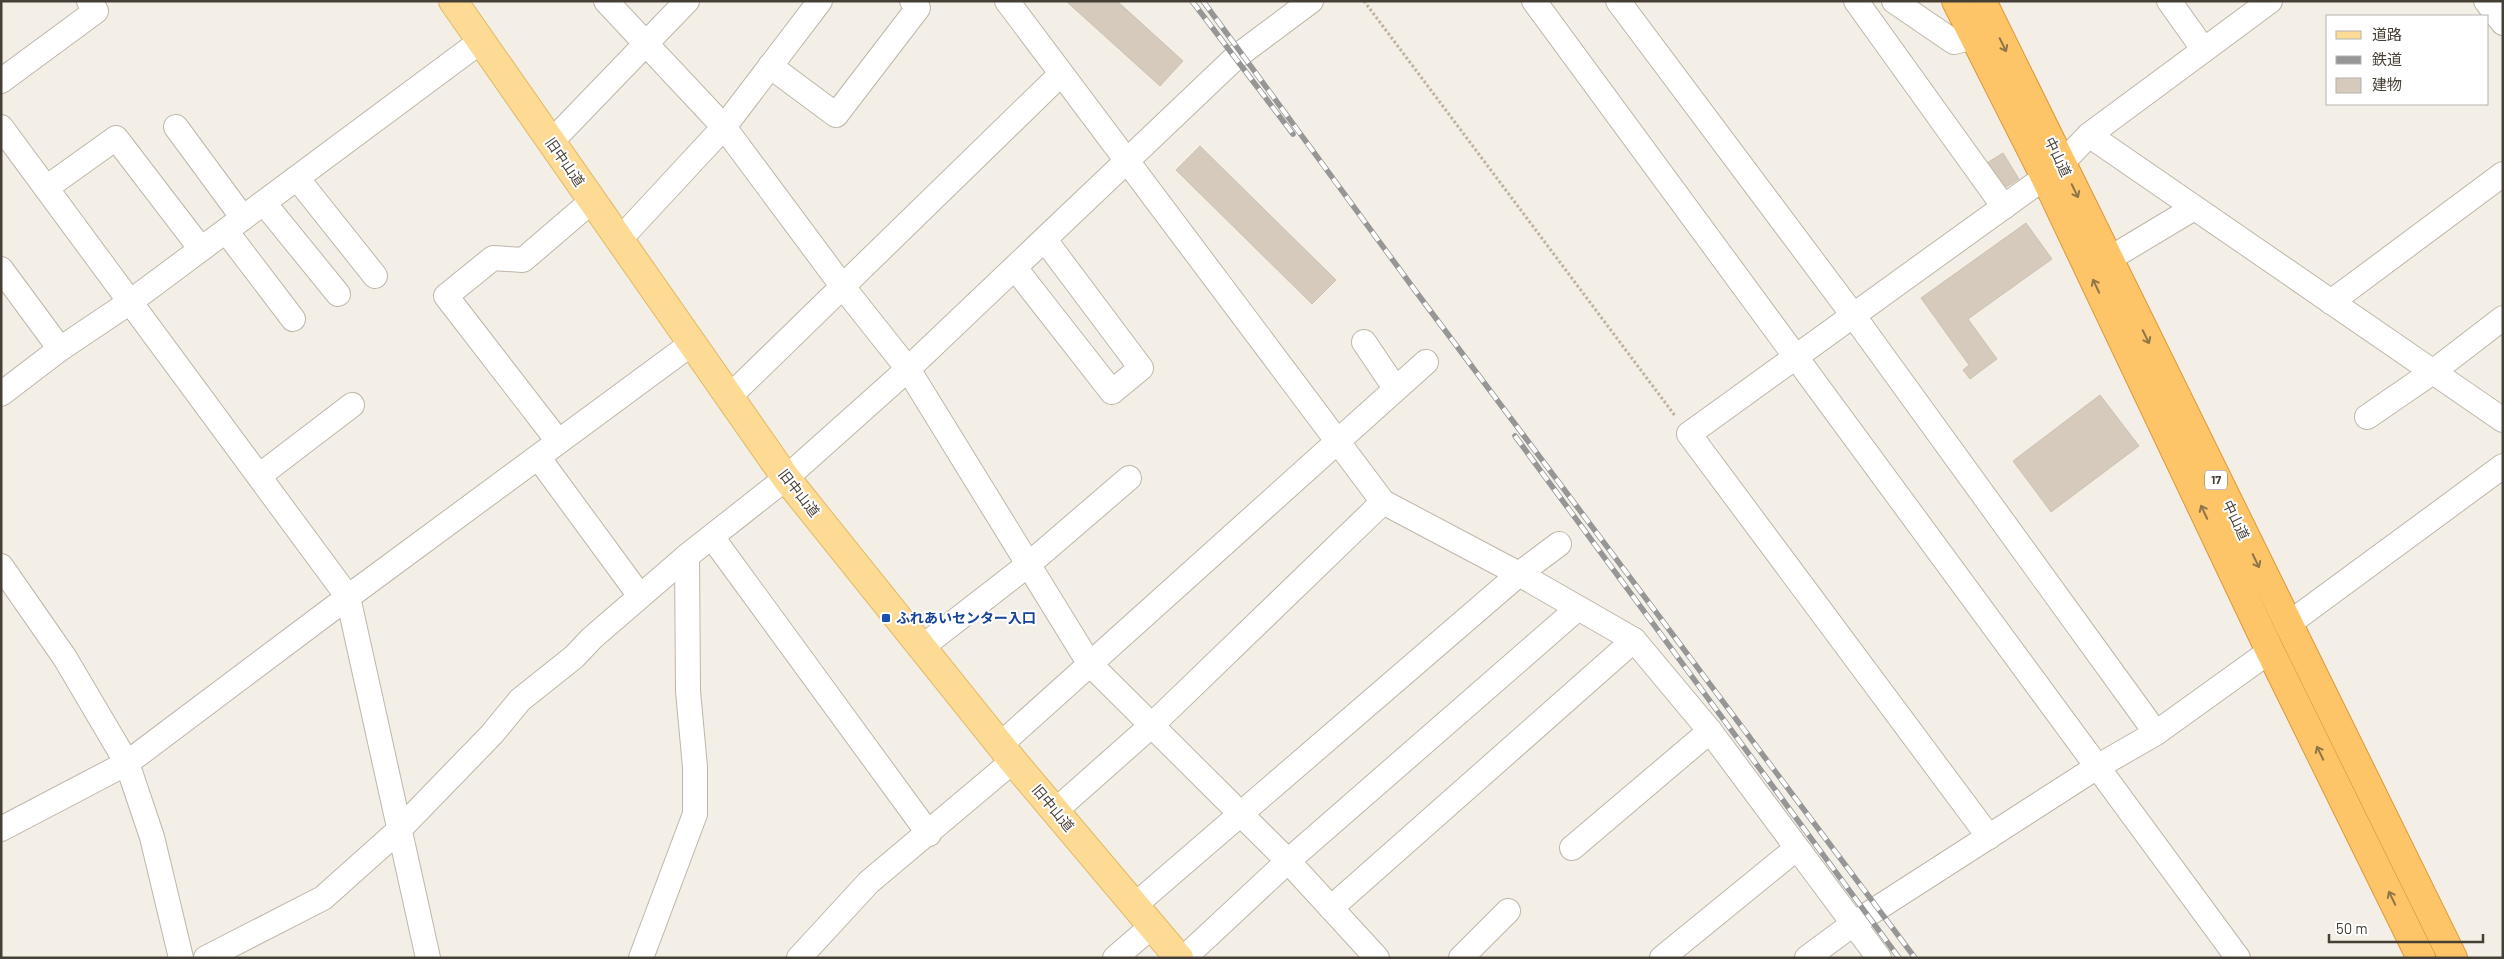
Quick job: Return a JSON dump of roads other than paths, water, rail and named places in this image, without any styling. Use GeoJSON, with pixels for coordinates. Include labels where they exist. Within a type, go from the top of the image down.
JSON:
{"type":"FeatureCollection","features":[{"type":"Feature","properties":{"kind":"highway","name":"中山道"},"geometry":{"type":"LineString","coordinates":[[1956,1],[1974,37],[2108,259],[2453,958]]}},
{"type":"Feature","properties":{"kind":"highway","name":"中山道"},"geometry":{"type":"LineString","coordinates":[[1982,1],[2053,170],[2270,651],[2421,958]]}},
{"type":"Feature","properties":{"kind":"main road","name":"旧中山道"},"geometry":{"type":"LineString","coordinates":[[453,1],[621,238],[691,344],[786,478],[1007,753],[1179,958]]}},
{"type":"Feature","properties":{"kind":"street"},"geometry":{"type":"LineString","coordinates":[[1,81],[96,11],[89,1]]}},
{"type":"Feature","properties":{"kind":"street"},"geometry":{"type":"LineString","coordinates":[[606,1],[724,127],[843,287],[908,369],[1030,564],[1089,663],[1288,861],[1377,958]]}},
{"type":"Feature","properties":{"kind":"street"},"geometry":{"type":"LineString","coordinates":[[552,142],[687,1]]}},
{"type":"Feature","properties":{"kind":"street"},"geometry":{"type":"LineString","coordinates":[[621,238],[724,127],[820,1]]}},
{"type":"Feature","properties":{"kind":"street"},"geometry":{"type":"LineString","coordinates":[[770,66],[836,115],[918,8],[912,1]]}},
{"type":"Feature","properties":{"kind":"street"},"geometry":{"type":"LineString","coordinates":[[1007,1],[1128,160],[1223,291],[1382,502],[1519,574],[1634,640],[1710,731],[1879,958]]}},
{"type":"Feature","properties":{"kind":"street"},"geometry":{"type":"LineString","coordinates":[[206,958],[323,898],[398,831],[492,734],[520,700],[574,656],[592,638],[687,556],[786,478],[908,369],[1236,58],[1311,1]]}},
{"type":"Feature","properties":{"kind":"street"},"geometry":{"type":"LineString","coordinates":[[1534,1],[2238,958]]}},
{"type":"Feature","properties":{"kind":"street"},"geometry":{"type":"LineString","coordinates":[[1618,1],[1853,316],[2156,732]]}},
{"type":"Feature","properties":{"kind":"street"},"geometry":{"type":"LineString","coordinates":[[1856,1],[2004,207]]}},
{"type":"Feature","properties":{"kind":"street"},"geometry":{"type":"LineString","coordinates":[[1894,1],[1954,42],[1974,37]]}},
{"type":"Feature","properties":{"kind":"street"},"geometry":{"type":"LineString","coordinates":[[2169,1],[2204,50]]}},
{"type":"Feature","properties":{"kind":"street"},"geometry":{"type":"LineString","coordinates":[[1989,837],[1689,434],[2004,207],[2053,170],[2089,136],[2270,1]]}},
{"type":"Feature","properties":{"kind":"street"},"geometry":{"type":"LineString","coordinates":[[2486,1],[2503,23]]}},
{"type":"Feature","properties":{"kind":"street"},"geometry":{"type":"LineString","coordinates":[[1,394],[60,349],[130,302],[481,41]]}},
{"type":"Feature","properties":{"kind":"street"},"geometry":{"type":"LineString","coordinates":[[729,397],[1061,74]]}},
{"type":"Feature","properties":{"kind":"street"},"geometry":{"type":"LineString","coordinates":[[1,127],[348,597],[398,831],[428,958]]}},
{"type":"Feature","properties":{"kind":"street"},"geometry":{"type":"LineString","coordinates":[[176,127],[292,319]]}},
{"type":"Feature","properties":{"kind":"street"},"geometry":{"type":"LineString","coordinates":[[2089,136],[2503,420]]}},
{"type":"Feature","properties":{"kind":"street"},"geometry":{"type":"LineString","coordinates":[[46,188],[116,138],[201,249]]}},
{"type":"Feature","properties":{"kind":"street"},"geometry":{"type":"LineString","coordinates":[[2331,302],[2503,174]]}},
{"type":"Feature","properties":{"kind":"street"},"geometry":{"type":"LineString","coordinates":[[297,178],[375,276]]}},
{"type":"Feature","properties":{"kind":"street"},"geometry":{"type":"LineString","coordinates":[[558,441],[446,296],[493,258],[523,260],[593,200]]}},
{"type":"Feature","properties":{"kind":"street"},"geometry":{"type":"LineString","coordinates":[[264,203],[338,294]]}},
{"type":"Feature","properties":{"kind":"street"},"geometry":{"type":"LineString","coordinates":[[2108,259],[2194,208]]}},
{"type":"Feature","properties":{"kind":"street"},"geometry":{"type":"LineString","coordinates":[[1015,268],[1112,392],[1141,368],[1045,240]]}},
{"type":"Feature","properties":{"kind":"street"},"geometry":{"type":"LineString","coordinates":[[1,269],[60,349]]}},
{"type":"Feature","properties":{"kind":"street"},"geometry":{"type":"LineString","coordinates":[[2367,417],[2434,371],[2503,318]]}},
{"type":"Feature","properties":{"kind":"street"},"geometry":{"type":"LineString","coordinates":[[1364,342],[1395,388]]}},
{"type":"Feature","properties":{"kind":"street"},"geometry":{"type":"LineString","coordinates":[[1,829],[127,763],[691,344]]}},
{"type":"Feature","properties":{"kind":"street"},"geometry":{"type":"LineString","coordinates":[[799,958],[869,882],[929,834],[1007,753],[1089,663],[1426,362]]}},
{"type":"Feature","properties":{"kind":"street"},"geometry":{"type":"LineString","coordinates":[[259,476],[352,406]]}},
{"type":"Feature","properties":{"kind":"street"},"geometry":{"type":"LineString","coordinates":[[538,456],[640,596]]}},
{"type":"Feature","properties":{"kind":"street"},"geometry":{"type":"LineString","coordinates":[[2287,625],[2503,466]]}},
{"type":"Feature","properties":{"kind":"street"},"geometry":{"type":"LineString","coordinates":[[922,647],[1030,564],[1129,478]]}},
{"type":"Feature","properties":{"kind":"street"},"geometry":{"type":"LineString","coordinates":[[1055,811],[1152,725],[1382,502]]}},
{"type":"Feature","properties":{"kind":"street"},"geometry":{"type":"LineString","coordinates":[[712,536],[929,834]]}},
{"type":"Feature","properties":{"kind":"street"},"geometry":{"type":"LineString","coordinates":[[1135,905],[1519,574],[1559,544]]}},
{"type":"Feature","properties":{"kind":"street"},"geometry":{"type":"LineString","coordinates":[[641,958],[695,814],[695,767],[688,691],[687,556]]}},
{"type":"Feature","properties":{"kind":"street"},"geometry":{"type":"LineString","coordinates":[[1,566],[65,658],[127,763],[152,837],[181,958]]}},
{"type":"Feature","properties":{"kind":"street"},"geometry":{"type":"LineString","coordinates":[[1184,958],[1288,861],[1577,609]]}},
{"type":"Feature","properties":{"kind":"street"},"geometry":{"type":"LineString","coordinates":[[1331,908],[1634,640]]}},
{"type":"Feature","properties":{"kind":"street"},"geometry":{"type":"LineString","coordinates":[[1807,958],[1852,924],[2097,767],[2156,732],[2270,651]]}},
{"type":"Feature","properties":{"kind":"street"},"geometry":{"type":"LineString","coordinates":[[1572,848],[1710,731]]}},
{"type":"Feature","properties":{"kind":"street"},"geometry":{"type":"LineString","coordinates":[[1662,958],[1798,848]]}},
{"type":"Feature","properties":{"kind":"street"},"geometry":{"type":"LineString","coordinates":[[1461,958],[1508,911]]}},
{"type":"Feature","properties":{"kind":"street"},"geometry":{"type":"LineString","coordinates":[[1115,958],[1152,926]]}},
{"type":"Feature","properties":{"kind":"railway"},"geometry":{"type":"LineString","coordinates":[[1192,1],[1293,134]]}},
{"type":"Feature","properties":{"kind":"railway"},"geometry":{"type":"LineString","coordinates":[[1203,1],[1414,289],[1915,958]]}},
{"type":"Feature","properties":{"kind":"railway"},"geometry":{"type":"LineString","coordinates":[[1515,436],[1899,958]]}},
{"type":"Feature","properties":{"kind":"place","name":"ふれあいセンター入口"},"geometry":{"type":"Point","coordinates":[886,618]}}]}
